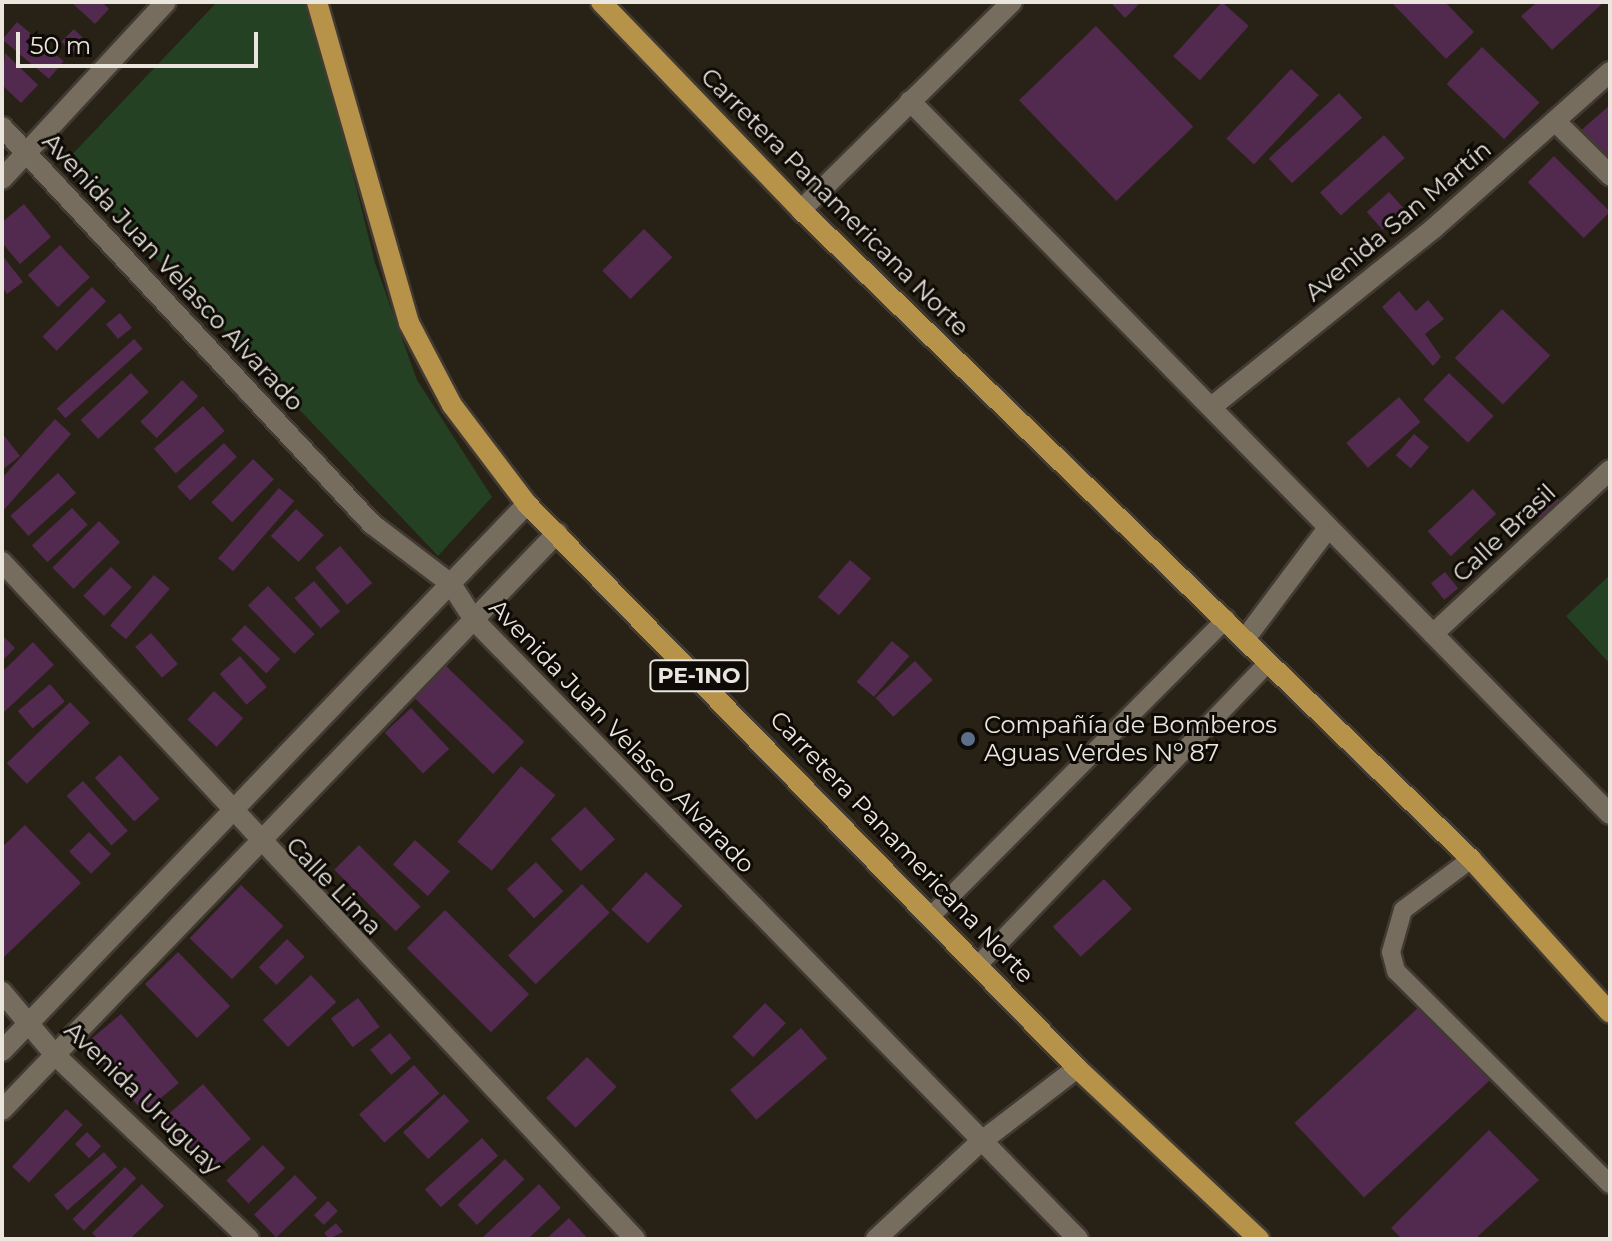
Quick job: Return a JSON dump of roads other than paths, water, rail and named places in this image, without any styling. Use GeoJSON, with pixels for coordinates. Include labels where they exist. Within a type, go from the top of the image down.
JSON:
{"type":"FeatureCollection","features":[{"type":"Feature","properties":{"kind":"main road","name":"Carretera Panamericana Norte"},"geometry":{"type":"LineString","coordinates":[[317,2],[409,323],[452,405],[527,504],[981,962],[1077,1068],[1259,1239]]}},
{"type":"Feature","properties":{"kind":"main road","name":"Carretera Panamericana Norte"},"geometry":{"type":"LineString","coordinates":[[601,2],[801,210],[1471,859],[1610,1013]]}},
{"type":"Feature","properties":{"kind":"street"},"geometry":{"type":"LineString","coordinates":[[2,179],[166,2]]}},
{"type":"Feature","properties":{"kind":"street"},"geometry":{"type":"LineString","coordinates":[[801,210],[1012,2]]}},
{"type":"Feature","properties":{"kind":"street","name":"Avenida San Martín"},"geometry":{"type":"LineString","coordinates":[[1214,405],[1556,122],[1610,72]]}},
{"type":"Feature","properties":{"kind":"street"},"geometry":{"type":"LineString","coordinates":[[910,101],[1214,405],[1328,528],[1610,814]]}},
{"type":"Feature","properties":{"kind":"street"},"geometry":{"type":"LineString","coordinates":[[1556,122],[1610,175]]}},
{"type":"Feature","properties":{"kind":"street","name":"Avenida Juan Velasco Alvarado"},"geometry":{"type":"LineString","coordinates":[[2,127],[372,524],[451,584],[474,620],[978,1144],[1078,1239]]}},
{"type":"Feature","properties":{"kind":"street","name":"Calle Brasil"},"geometry":{"type":"LineString","coordinates":[[1433,634],[1610,470]]}},
{"type":"Feature","properties":{"kind":"street"},"geometry":{"type":"LineString","coordinates":[[2,1051],[527,504]]}},
{"type":"Feature","properties":{"kind":"street"},"geometry":{"type":"LineString","coordinates":[[1245,639],[1328,528]]}},
{"type":"Feature","properties":{"kind":"street"},"geometry":{"type":"LineString","coordinates":[[2,1110],[557,533]]}},
{"type":"Feature","properties":{"kind":"street","name":"Calle Lima"},"geometry":{"type":"LineString","coordinates":[[2,562],[258,844],[635,1239]]}},
{"type":"Feature","properties":{"kind":"street","name":"Avenida Uruguay"},"geometry":{"type":"LineString","coordinates":[[2,992],[31,1021],[55,1055],[249,1239]]}},
{"type":"Feature","properties":{"kind":"street"},"geometry":{"type":"LineString","coordinates":[[876,1239],[978,1144],[1077,1068]]}},
{"type":"Feature","properties":{"kind":"lane"},"geometry":{"type":"LineString","coordinates":[[933,914],[1226,619]]}},
{"type":"Feature","properties":{"kind":"lane"},"geometry":{"type":"LineString","coordinates":[[981,962],[1267,664]]}},
{"type":"Feature","properties":{"kind":"lane"},"geometry":{"type":"LineString","coordinates":[[1471,859],[1403,910],[1391,952],[1396,971],[1610,1184]]}},
{"type":"Feature","properties":{"kind":"place","name":"Compañía de Bomberos Aguas Verdes Nº 87"},"geometry":{"type":"Point","coordinates":[968,739]}}]}
